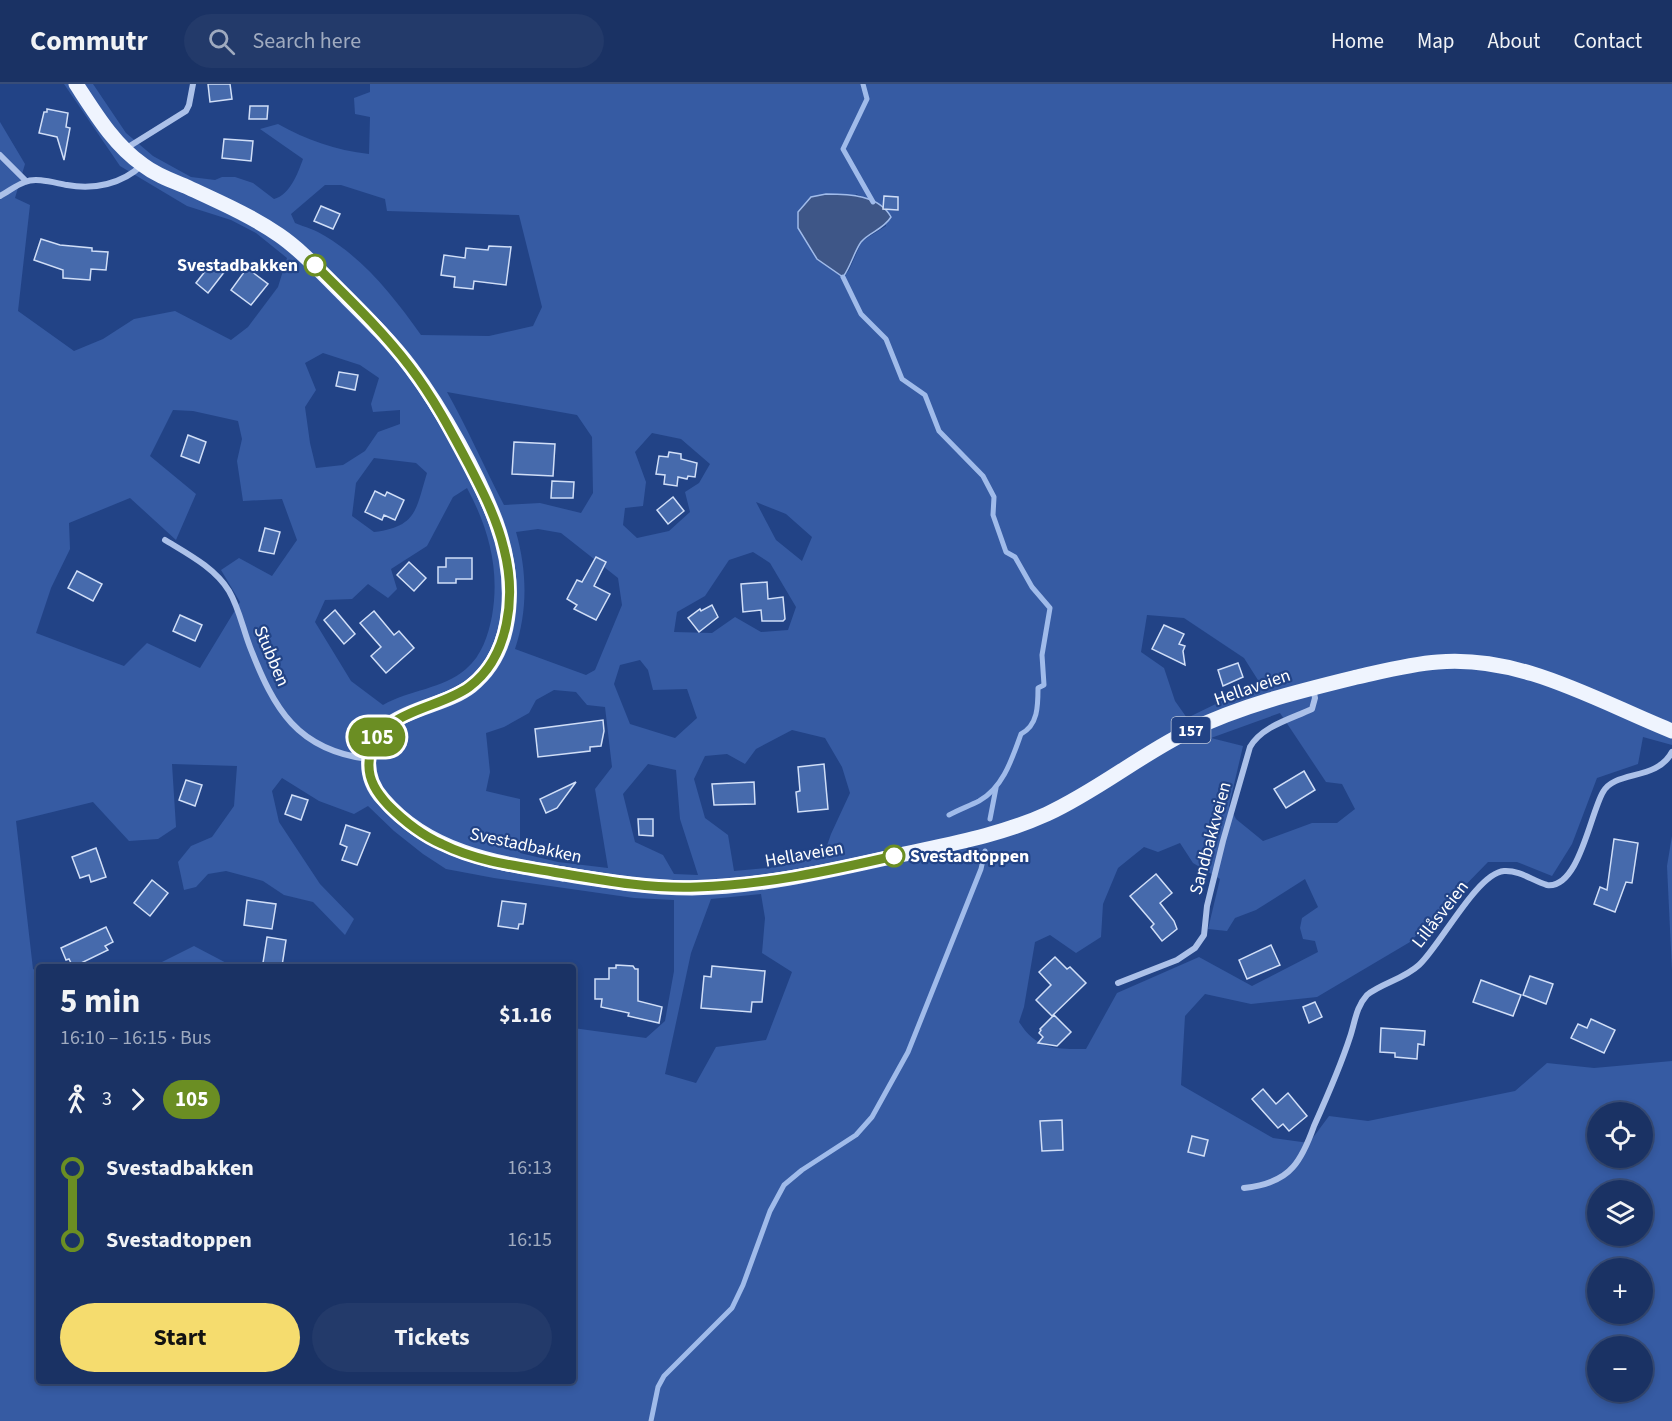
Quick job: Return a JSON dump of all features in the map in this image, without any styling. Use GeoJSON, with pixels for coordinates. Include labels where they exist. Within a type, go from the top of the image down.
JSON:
{"type":"FeatureCollection","features":[{"type":"Feature","properties":{"kind":"main road"},"geometry":{"type":"LineString","coordinates":[[76,84],[101,121],[124,149],[142,165],[265,225],[288,241],[316,266],[392,344],[431,396],[495,518],[504,548],[510,597],[503,635],[493,660],[485,672],[455,696],[398,718],[385,727],[372,746],[369,760]]}},
{"type":"Feature","properties":{"kind":"main road","name":"Hellaveien"},"geometry":{"type":"LineString","coordinates":[[718,886],[790,878],[842,868],[963,841],[1017,826],[1062,807],[1190,731],[1272,700],[1410,665],[1467,661],[1512,668],[1564,685],[1672,731]]}},
{"type":"Feature","properties":{"kind":"main road","name":"Svestadbakken"},"geometry":{"type":"LineString","coordinates":[[369,760],[369,774],[373,785],[393,810],[409,825],[425,835],[442,845],[466,854],[540,870],[634,885],[718,886]]}},
{"type":"Feature","properties":{"kind":"street"},"geometry":{"type":"LineString","coordinates":[[124,149],[186,111],[194,84]]}},
{"type":"Feature","properties":{"kind":"street"},"geometry":{"type":"LineString","coordinates":[[0,155],[26,181]]}},
{"type":"Feature","properties":{"kind":"street"},"geometry":{"type":"LineString","coordinates":[[0,196],[26,181],[70,186],[117,183],[133,174],[142,165]]}},
{"type":"Feature","properties":{"kind":"street","name":"Stubben"},"geometry":{"type":"LineString","coordinates":[[165,540],[201,562],[229,590],[250,648],[272,697],[293,727],[345,756],[369,760]]}},
{"type":"Feature","properties":{"kind":"street","name":"Sandbakkveien"},"geometry":{"type":"LineString","coordinates":[[1118,983],[1177,960],[1195,948],[1204,934],[1221,852],[1250,747],[1255,738],[1269,728],[1312,709],[1315,698],[1313,688]]}},
{"type":"Feature","properties":{"kind":"street","name":"Lillåsveien"},"geometry":{"type":"LineString","coordinates":[[1244,1188],[1278,1179],[1294,1166],[1304,1150],[1333,1083],[1360,1002],[1366,995],[1420,964],[1478,889],[1494,874],[1505,871],[1516,872],[1552,886],[1562,882],[1570,874],[1579,855],[1603,791],[1609,784],[1659,767],[1672,752]]}},
{"type":"Feature","properties":{"kind":"shaded area"},"geometry":{"type":"Polygon","coordinates":[[[64,84],[93,84],[126,133],[153,156],[191,177],[215,180],[222,177],[235,177],[253,183],[274,199],[280,197],[289,188],[303,159],[260,129],[278,124],[322,144],[369,154],[370,117],[355,114],[354,98],[370,92],[370,84],[1672,84],[1672,745],[1643,737],[1638,764],[1597,778],[1572,844],[1552,876],[1517,862],[1488,862],[1410,942],[1317,997],[1251,1004],[1205,994],[1185,1016],[1181,1085],[1273,1138],[1309,1143],[1329,1116],[1368,1121],[1515,1091],[1547,1063],[1594,1068],[1672,1061],[1672,1421],[0,1421],[0,122],[25,164],[15,198],[30,205],[18,311],[74,351],[103,339],[134,319],[175,311],[231,340],[248,327],[278,287],[287,258],[256,233],[231,220],[187,206],[120,166],[64,84]],[[325,185],[291,214],[295,223],[322,234],[366,268],[389,293],[421,335],[489,336],[533,326],[542,307],[519,215],[387,211],[385,199],[341,185],[325,185]],[[856,194],[843,277],[849,270],[862,241],[886,226],[885,207],[856,194]],[[323,353],[305,363],[316,390],[305,407],[316,468],[343,465],[365,451],[378,432],[400,424],[400,410],[373,412],[371,404],[379,378],[360,365],[323,353]],[[447,392],[504,505],[540,503],[581,513],[593,493],[592,437],[577,415],[447,392]],[[173,410],[150,456],[196,494],[176,540],[130,498],[69,523],[70,549],[51,588],[36,633],[124,666],[147,643],[200,668],[240,602],[221,570],[239,558],[272,576],[297,540],[282,499],[243,501],[237,461],[242,439],[238,421],[193,411],[173,410]],[[652,433],[635,452],[646,482],[643,506],[625,508],[623,525],[637,538],[669,531],[690,512],[685,492],[699,483],[710,464],[681,439],[652,433]],[[374,458],[356,483],[352,516],[374,532],[399,526],[407,521],[417,506],[427,473],[416,463],[374,458]],[[467,488],[453,497],[427,546],[391,569],[397,589],[388,598],[368,584],[352,599],[325,600],[315,622],[351,681],[383,705],[457,676],[472,664],[486,638],[492,616],[495,582],[491,550],[475,503],[467,488]],[[756,502],[776,540],[802,561],[812,537],[786,514],[756,502]],[[538,529],[516,532],[524,576],[524,605],[515,649],[586,675],[595,670],[622,605],[618,578],[561,533],[538,529]],[[753,552],[729,560],[705,596],[677,612],[674,632],[712,633],[735,617],[761,632],[788,630],[796,607],[770,563],[753,552]],[[1147,615],[1141,652],[1164,668],[1175,701],[1187,718],[1226,699],[1263,688],[1244,658],[1184,618],[1147,615]],[[640,660],[620,665],[614,684],[630,724],[675,738],[697,718],[687,689],[653,690],[648,670],[640,660]],[[554,690],[536,700],[529,713],[504,727],[486,733],[490,772],[486,791],[520,799],[520,853],[558,862],[608,868],[595,789],[612,767],[605,707],[587,705],[576,692],[554,690]],[[1280,713],[1211,738],[1243,746],[1229,806],[1236,819],[1263,841],[1312,823],[1337,823],[1355,809],[1342,784],[1326,782],[1280,713]],[[792,730],[756,749],[745,764],[727,754],[705,756],[694,779],[705,818],[728,835],[734,871],[777,867],[823,857],[850,793],[842,767],[825,738],[792,730]],[[648,764],[623,794],[635,842],[663,855],[674,874],[698,875],[680,819],[676,770],[648,764]],[[1180,843],[1158,852],[1144,847],[1118,868],[1103,904],[1101,937],[1076,953],[1050,935],[1035,942],[1024,1007],[1019,1022],[1040,1043],[1056,1048],[1086,1049],[1117,993],[1199,957],[1252,986],[1318,952],[1315,941],[1303,939],[1300,928],[1302,918],[1318,907],[1305,879],[1256,910],[1235,918],[1227,931],[1208,929],[1220,879],[1193,863],[1180,843]],[[761,894],[711,899],[691,953],[665,1074],[696,1083],[716,1047],[766,1040],[792,972],[762,953],[765,918],[761,894]]]}},
{"type":"Feature","properties":{"kind":"shaded area"},"geometry":{"type":"Polygon","coordinates":[[[826,194],[863,197],[879,204],[891,217],[861,242],[843,277],[817,259],[798,228],[798,212],[811,197],[826,194]]]}},
{"type":"Feature","properties":{"kind":"shaded area"},"geometry":{"type":"Polygon","coordinates":[[[1672,836],[1672,971],[1667,866],[1672,836]]]}},
{"type":"Feature","properties":{"kind":"shaded area"},"geometry":{"type":"Polygon","coordinates":[[[194,946],[228,964],[158,964],[194,946]]]}},
{"type":"Feature","properties":{"kind":"building"},"geometry":{"type":"Polygon","coordinates":[[[208,84],[230,84],[232,99],[210,102],[208,84]]]}},
{"type":"Feature","properties":{"kind":"building"},"geometry":{"type":"Polygon","coordinates":[[[250,106],[268,106],[267,119],[249,119],[250,106]]]}},
{"type":"Feature","properties":{"kind":"building"},"geometry":{"type":"Polygon","coordinates":[[[47,109],[68,113],[66,127],[70,128],[64,160],[57,137],[39,133],[44,112],[47,112],[47,109]]]}},
{"type":"Feature","properties":{"kind":"building"},"geometry":{"type":"Polygon","coordinates":[[[224,139],[253,141],[251,161],[222,158],[224,139]]]}},
{"type":"Feature","properties":{"kind":"building"},"geometry":{"type":"Polygon","coordinates":[[[884,196],[898,197],[898,210],[883,209],[884,196]]]}},
{"type":"Feature","properties":{"kind":"building"},"geometry":{"type":"Polygon","coordinates":[[[321,206],[340,214],[333,229],[314,221],[321,206]]]}},
{"type":"Feature","properties":{"kind":"building"},"geometry":{"type":"Polygon","coordinates":[[[41,239],[60,245],[108,252],[106,270],[91,269],[90,280],[63,278],[63,270],[34,260],[41,239]]]}},
{"type":"Feature","properties":{"kind":"building"},"geometry":{"type":"Polygon","coordinates":[[[489,246],[511,247],[506,285],[474,281],[473,289],[454,287],[455,277],[441,275],[444,255],[465,258],[466,248],[488,250],[489,246]]]}},
{"type":"Feature","properties":{"kind":"building"},"geometry":{"type":"Polygon","coordinates":[[[213,261],[225,271],[208,293],[196,283],[213,261]]]}},
{"type":"Feature","properties":{"kind":"building"},"geometry":{"type":"Polygon","coordinates":[[[247,268],[268,284],[251,305],[231,290],[247,268]]]}},
{"type":"Feature","properties":{"kind":"building"},"geometry":{"type":"Polygon","coordinates":[[[339,372],[358,375],[355,390],[336,386],[339,372]]]}},
{"type":"Feature","properties":{"kind":"building"},"geometry":{"type":"Polygon","coordinates":[[[188,435],[206,442],[199,463],[181,456],[188,435]]]}},
{"type":"Feature","properties":{"kind":"building"},"geometry":{"type":"Polygon","coordinates":[[[514,442],[555,444],[553,476],[512,474],[514,442]]]}},
{"type":"Feature","properties":{"kind":"building"},"geometry":{"type":"Polygon","coordinates":[[[669,452],[681,454],[681,459],[697,463],[695,477],[688,476],[687,479],[678,477],[677,486],[664,484],[665,475],[656,474],[659,456],[668,457],[669,452]]]}},
{"type":"Feature","properties":{"kind":"building"},"geometry":{"type":"Polygon","coordinates":[[[552,481],[574,482],[573,498],[551,498],[552,481]]]}},
{"type":"Feature","properties":{"kind":"building"},"geometry":{"type":"Polygon","coordinates":[[[375,491],[385,496],[387,492],[404,500],[395,520],[384,515],[382,520],[365,512],[375,491]]]}},
{"type":"Feature","properties":{"kind":"building"},"geometry":{"type":"Polygon","coordinates":[[[673,497],[684,511],[668,524],[657,510],[673,497]]]}},
{"type":"Feature","properties":{"kind":"building"},"geometry":{"type":"Polygon","coordinates":[[[265,528],[280,532],[274,554],[259,551],[265,528]]]}},
{"type":"Feature","properties":{"kind":"building"},"geometry":{"type":"Polygon","coordinates":[[[596,557],[606,562],[594,586],[610,594],[596,620],[574,609],[577,605],[567,599],[577,580],[582,582],[596,557]]]}},
{"type":"Feature","properties":{"kind":"building"},"geometry":{"type":"Polygon","coordinates":[[[446,558],[472,558],[472,579],[456,579],[456,583],[438,583],[438,567],[446,567],[446,558]]]}},
{"type":"Feature","properties":{"kind":"building"},"geometry":{"type":"Polygon","coordinates":[[[409,562],[426,578],[414,591],[397,575],[409,562]]]}},
{"type":"Feature","properties":{"kind":"building"},"geometry":{"type":"Polygon","coordinates":[[[77,571],[102,584],[93,601],[68,588],[77,571]]]}},
{"type":"Feature","properties":{"kind":"building"},"geometry":{"type":"Polygon","coordinates":[[[767,582],[768,599],[783,597],[785,619],[783,621],[762,621],[761,610],[743,612],[741,584],[767,582]]]}},
{"type":"Feature","properties":{"kind":"building"},"geometry":{"type":"Polygon","coordinates":[[[712,605],[718,617],[699,632],[688,618],[700,609],[701,611],[712,605]]]}},
{"type":"Feature","properties":{"kind":"building"},"geometry":{"type":"Polygon","coordinates":[[[335,610],[355,634],[344,644],[324,620],[335,610]]]}},
{"type":"Feature","properties":{"kind":"building"},"geometry":{"type":"Polygon","coordinates":[[[374,611],[394,635],[399,631],[414,648],[386,673],[371,656],[381,647],[360,623],[374,611]]]}},
{"type":"Feature","properties":{"kind":"building"},"geometry":{"type":"Polygon","coordinates":[[[180,615],[202,625],[195,641],[173,631],[180,615]]]}},
{"type":"Feature","properties":{"kind":"building"},"geometry":{"type":"Polygon","coordinates":[[[1164,625],[1184,634],[1179,644],[1185,646],[1183,651],[1185,665],[1152,649],[1164,625]]]}},
{"type":"Feature","properties":{"kind":"building"},"geometry":{"type":"Polygon","coordinates":[[[1238,663],[1243,677],[1223,686],[1218,670],[1238,663]]]}},
{"type":"Feature","properties":{"kind":"building"},"geometry":{"type":"Polygon","coordinates":[[[603,720],[604,731],[601,746],[590,747],[590,751],[538,757],[535,729],[603,720]]]}},
{"type":"Feature","properties":{"kind":"building"},"geometry":{"type":"Polygon","coordinates":[[[824,764],[828,809],[798,812],[796,792],[800,791],[798,767],[824,764]]]}},
{"type":"Feature","properties":{"kind":"building"},"geometry":{"type":"Polygon","coordinates":[[[1304,771],[1315,790],[1286,808],[1274,789],[1304,771]]]}},
{"type":"Feature","properties":{"kind":"building"},"geometry":{"type":"Polygon","coordinates":[[[186,780],[202,785],[195,806],[179,800],[186,780]]]}},
{"type":"Feature","properties":{"kind":"building"},"geometry":{"type":"Polygon","coordinates":[[[576,782],[557,808],[546,813],[540,799],[576,782]]]}},
{"type":"Feature","properties":{"kind":"building"},"geometry":{"type":"Polygon","coordinates":[[[754,782],[755,804],[714,805],[712,784],[754,782]]]}},
{"type":"Feature","properties":{"kind":"building"},"geometry":{"type":"Polygon","coordinates":[[[292,795],[308,800],[301,820],[285,814],[292,795]]]}},
{"type":"Feature","properties":{"kind":"building"},"geometry":{"type":"Polygon","coordinates":[[[638,819],[653,819],[653,836],[639,835],[638,819]]]}},
{"type":"Feature","properties":{"kind":"building"},"geometry":{"type":"Polygon","coordinates":[[[346,825],[370,833],[357,865],[342,860],[347,847],[340,844],[346,825]]]}},
{"type":"Feature","properties":{"kind":"building"},"geometry":{"type":"Polygon","coordinates":[[[1614,839],[1638,843],[1632,883],[1626,882],[1615,912],[1594,904],[1600,887],[1607,890],[1614,839]]]}},
{"type":"Feature","properties":{"kind":"building"},"geometry":{"type":"Polygon","coordinates":[[[96,848],[106,877],[91,882],[89,875],[80,878],[72,857],[96,848]]]}},
{"type":"Feature","properties":{"kind":"building"},"geometry":{"type":"Polygon","coordinates":[[[1156,874],[1172,893],[1160,903],[1174,921],[1177,929],[1162,941],[1151,927],[1154,924],[1130,896],[1156,874]]]}},
{"type":"Feature","properties":{"kind":"building"},"geometry":{"type":"Polygon","coordinates":[[[152,880],[168,893],[150,916],[134,903],[152,880]]]}},
{"type":"Feature","properties":{"kind":"building"},"geometry":{"type":"Polygon","coordinates":[[[247,900],[276,904],[272,929],[244,925],[247,900]]]}},
{"type":"Feature","properties":{"kind":"building"},"geometry":{"type":"Polygon","coordinates":[[[502,901],[526,904],[523,924],[519,924],[518,929],[498,926],[502,901]]]}},
{"type":"Feature","properties":{"kind":"building"},"geometry":{"type":"Polygon","coordinates":[[[106,927],[113,942],[105,946],[108,950],[79,964],[72,964],[69,959],[66,960],[61,948],[106,927]]]}},
{"type":"Feature","properties":{"kind":"building"},"geometry":{"type":"Polygon","coordinates":[[[267,937],[286,940],[282,964],[263,963],[267,937]]]}},
{"type":"Feature","properties":{"kind":"building"},"geometry":{"type":"Polygon","coordinates":[[[1271,945],[1280,965],[1247,979],[1239,960],[1271,945]]]}},
{"type":"Feature","properties":{"kind":"building"},"geometry":{"type":"Polygon","coordinates":[[[1055,957],[1067,969],[1070,967],[1086,983],[1052,1016],[1036,1000],[1051,985],[1039,972],[1055,957]]]}},
{"type":"Feature","properties":{"kind":"building"},"geometry":{"type":"Polygon","coordinates":[[[616,965],[633,966],[638,969],[638,1001],[662,1007],[659,1023],[601,1007],[602,999],[595,999],[595,979],[609,979],[609,968],[616,968],[616,965]]]}},
{"type":"Feature","properties":{"kind":"building"},"geometry":{"type":"Polygon","coordinates":[[[712,966],[765,971],[762,1002],[752,1002],[751,1012],[701,1008],[704,976],[711,977],[712,966]]]}},
{"type":"Feature","properties":{"kind":"building"},"geometry":{"type":"Polygon","coordinates":[[[1530,976],[1553,984],[1546,1004],[1523,995],[1530,976]]]}},
{"type":"Feature","properties":{"kind":"building"},"geometry":{"type":"Polygon","coordinates":[[[1481,980],[1521,995],[1513,1016],[1473,1002],[1481,980]]]}},
{"type":"Feature","properties":{"kind":"building"},"geometry":{"type":"Polygon","coordinates":[[[1315,1002],[1322,1017],[1309,1023],[1303,1007],[1315,1002]]]}},
{"type":"Feature","properties":{"kind":"building"},"geometry":{"type":"Polygon","coordinates":[[[1054,1015],[1071,1032],[1057,1046],[1038,1043],[1043,1037],[1039,1033],[1040,1029],[1054,1015]]]}},
{"type":"Feature","properties":{"kind":"building"},"geometry":{"type":"Polygon","coordinates":[[[1591,1019],[1615,1030],[1604,1053],[1571,1038],[1578,1024],[1587,1028],[1591,1019]]]}},
{"type":"Feature","properties":{"kind":"building"},"geometry":{"type":"Polygon","coordinates":[[[1381,1028],[1425,1031],[1424,1045],[1418,1044],[1417,1059],[1395,1057],[1395,1053],[1380,1052],[1381,1028]]]}},
{"type":"Feature","properties":{"kind":"building"},"geometry":{"type":"Polygon","coordinates":[[[1263,1089],[1276,1104],[1288,1093],[1307,1116],[1289,1131],[1283,1124],[1278,1128],[1252,1099],[1263,1089]]]}},
{"type":"Feature","properties":{"kind":"building"},"geometry":{"type":"Polygon","coordinates":[[[1062,1120],[1063,1150],[1042,1151],[1040,1121],[1062,1120]]]}},
{"type":"Feature","properties":{"kind":"building"},"geometry":{"type":"Polygon","coordinates":[[[1192,1136],[1208,1140],[1204,1156],[1188,1152],[1192,1136]]]}},
{"type":"Feature","properties":{"kind":"waterway"},"geometry":{"type":"LineString","coordinates":[[863,84],[867,99],[843,149],[873,202]]}},
{"type":"Feature","properties":{"kind":"waterway"},"geometry":{"type":"LineString","coordinates":[[843,277],[861,314],[886,339],[902,379],[925,395],[939,431],[983,476],[994,497],[993,515],[1006,552],[1015,557],[1032,587],[1050,608],[1042,655],[1044,685],[1038,688],[1034,720],[1031,726],[1021,734],[1006,772],[994,789],[979,801],[949,815]]}},
{"type":"Feature","properties":{"kind":"waterway"},"geometry":{"type":"LineString","coordinates":[[990,819],[996,788]]}},
{"type":"Feature","properties":{"kind":"waterway"},"geometry":{"type":"LineString","coordinates":[[651,1421],[658,1387],[664,1376],[732,1308],[743,1285],[770,1211],[784,1185],[802,1170],[856,1135],[872,1117],[908,1052],[981,869],[985,851]]}},
{"type":"Feature","properties":{"kind":"bus line","name":"105"},"geometry":{"type":"LineString","coordinates":[[315,265],[392,344],[431,396],[495,518],[508,570],[510,597],[503,635],[500,647],[485,672],[455,696],[398,718],[385,727],[372,746],[369,774],[380,796],[393,810],[409,825],[425,835],[442,845],[466,854],[496,862],[634,885],[694,888],[746,884],[790,878],[894,856]]}},
{"type":"Feature","properties":{"kind":"place","name":"Svestadbakken"},"geometry":{"type":"Point","coordinates":[315,265]}},
{"type":"Feature","properties":{"kind":"place","name":"Svestadtoppen"},"geometry":{"type":"Point","coordinates":[894,856]}}]}
